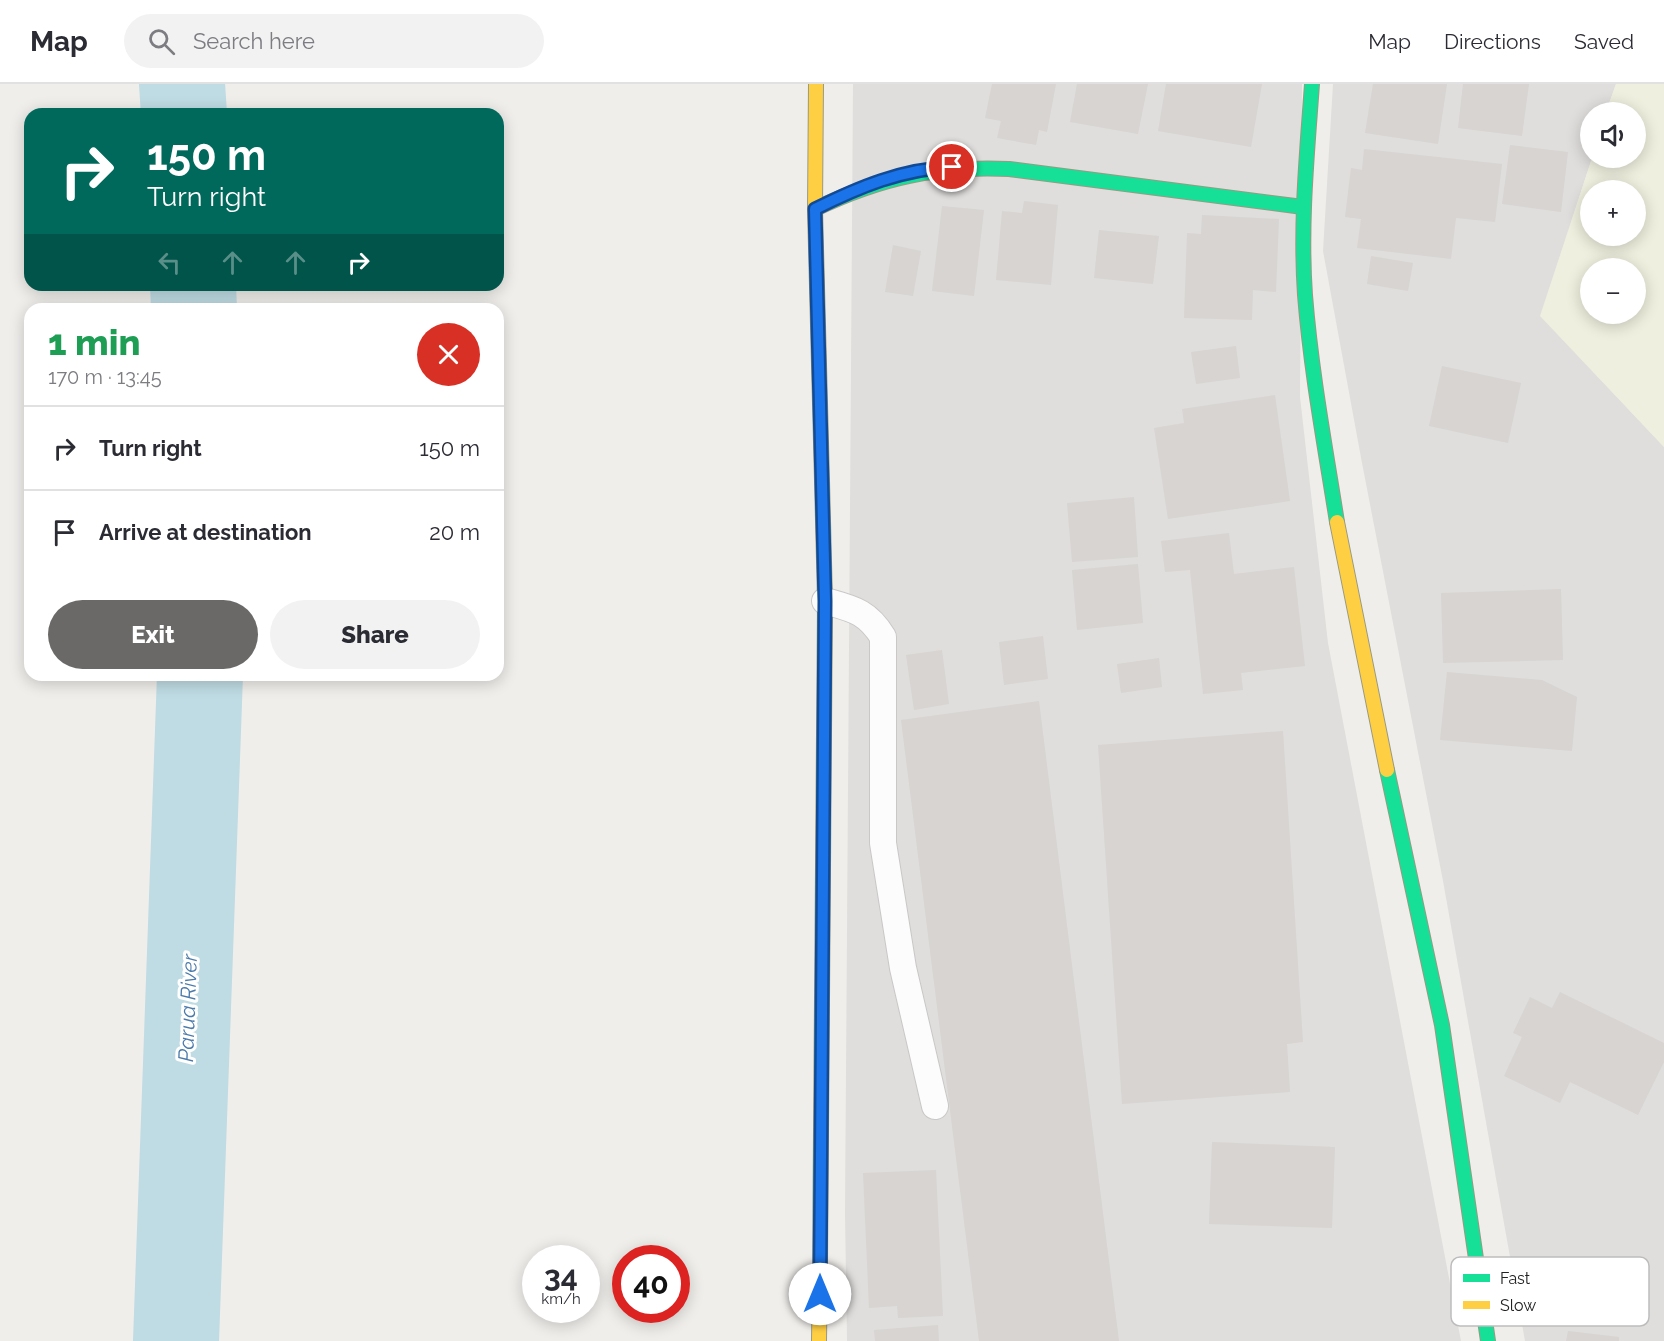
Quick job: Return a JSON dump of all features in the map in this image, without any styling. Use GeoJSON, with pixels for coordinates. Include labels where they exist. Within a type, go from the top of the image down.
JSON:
{"type":"FeatureCollection","features":[{"type":"Feature","properties":{"kind":"street"},"geometry":{"type":"LineString","coordinates":[[816,84],[815,209],[825,601],[819,1341]]}},
{"type":"Feature","properties":{"kind":"street"},"geometry":{"type":"LineString","coordinates":[[1312,84],[1303,207],[1305,293],[1312,366],[1339,535],[1365,671],[1442,1025],[1476,1257]]}},
{"type":"Feature","properties":{"kind":"street"},"geometry":{"type":"LineString","coordinates":[[815,209],[879,180],[935,168],[969,166],[1009,169],[1303,207]]}},
{"type":"Feature","properties":{"kind":"street"},"geometry":{"type":"LineString","coordinates":[[1486,1326],[1488,1341]]}},
{"type":"Feature","properties":{"kind":"lane"},"geometry":{"type":"LineString","coordinates":[[825,601],[859,611],[874,622],[884,637],[883,843],[903,968],[935,1106]]}},
{"type":"Feature","properties":{"kind":"shaded area"},"geometry":{"type":"Polygon","coordinates":[[[853,84],[1302,84],[1300,397],[1328,643],[1451,1289],[1451,1326],[1458,1326],[1461,1341],[847,1341],[845,1213],[853,84]]]}},
{"type":"Feature","properties":{"kind":"shaded area"},"geometry":{"type":"Polygon","coordinates":[[[1333,84],[1616,84],[1610,102],[1580,102],[1580,168],[1589,168],[1585,180],[1580,180],[1580,195],[1541,316],[1664,447],[1664,1341],[1525,1341],[1522,1326],[1649,1326],[1649,1257],[1510,1257],[1443,881],[1323,251],[1333,84]]]}},
{"type":"Feature","properties":{"kind":"green space"},"geometry":{"type":"Polygon","coordinates":[[[1616,84],[1664,84],[1664,447],[1540,316],[1580,194],[1580,246],[1646,246],[1646,180],[1585,180],[1589,168],[1646,168],[1646,102],[1610,102],[1616,84]]]}},
{"type":"Feature","properties":{"kind":"building"},"geometry":{"type":"Polygon","coordinates":[[[992,84],[1056,84],[1047,132],[1039,130],[1036,145],[997,138],[1001,121],[985,118],[992,84]]]}},
{"type":"Feature","properties":{"kind":"building"},"geometry":{"type":"Polygon","coordinates":[[[1077,84],[1148,84],[1138,134],[1070,122],[1077,84]]]}},
{"type":"Feature","properties":{"kind":"building"},"geometry":{"type":"Polygon","coordinates":[[[1166,84],[1262,84],[1251,147],[1158,131],[1166,84]]]}},
{"type":"Feature","properties":{"kind":"building"},"geometry":{"type":"Polygon","coordinates":[[[1373,84],[1447,84],[1438,144],[1365,133],[1373,84]]]}},
{"type":"Feature","properties":{"kind":"building"},"geometry":{"type":"Polygon","coordinates":[[[1463,84],[1529,84],[1522,136],[1458,128],[1463,84]]]}},
{"type":"Feature","properties":{"kind":"building"},"geometry":{"type":"Polygon","coordinates":[[[1510,145],[1568,152],[1561,212],[1502,204],[1510,145]]]}},
{"type":"Feature","properties":{"kind":"building"},"geometry":{"type":"Polygon","coordinates":[[[1364,149],[1502,164],[1495,222],[1456,218],[1451,259],[1357,248],[1361,219],[1345,217],[1351,168],[1362,170],[1364,149]]]}},
{"type":"Feature","properties":{"kind":"building"},"geometry":{"type":"Polygon","coordinates":[[[1024,201],[1058,205],[1051,285],[996,280],[1002,211],[1022,213],[1024,201]]]}},
{"type":"Feature","properties":{"kind":"building"},"geometry":{"type":"Polygon","coordinates":[[[942,206],[984,210],[974,296],[932,291],[942,206]]]}},
{"type":"Feature","properties":{"kind":"building"},"geometry":{"type":"Polygon","coordinates":[[[1202,215],[1279,219],[1276,292],[1253,290],[1252,320],[1184,318],[1187,233],[1201,234],[1202,215]]]}},
{"type":"Feature","properties":{"kind":"building"},"geometry":{"type":"Polygon","coordinates":[[[1099,230],[1159,236],[1153,284],[1094,278],[1099,230]]]}},
{"type":"Feature","properties":{"kind":"building"},"geometry":{"type":"Polygon","coordinates":[[[893,245],[921,251],[913,296],[885,292],[893,245]]]}},
{"type":"Feature","properties":{"kind":"building"},"geometry":{"type":"Polygon","coordinates":[[[1371,256],[1413,263],[1408,291],[1367,284],[1371,256]]]}},
{"type":"Feature","properties":{"kind":"building"},"geometry":{"type":"Polygon","coordinates":[[[1236,346],[1240,378],[1196,384],[1191,352],[1236,346]]]}},
{"type":"Feature","properties":{"kind":"building"},"geometry":{"type":"Polygon","coordinates":[[[1442,366],[1521,383],[1508,443],[1429,426],[1442,366]]]}},
{"type":"Feature","properties":{"kind":"building"},"geometry":{"type":"Polygon","coordinates":[[[1275,395],[1290,501],[1168,519],[1154,428],[1184,423],[1182,409],[1275,395]]]}},
{"type":"Feature","properties":{"kind":"building"},"geometry":{"type":"Polygon","coordinates":[[[1134,497],[1138,557],[1072,562],[1067,503],[1134,497]]]}},
{"type":"Feature","properties":{"kind":"building"},"geometry":{"type":"Polygon","coordinates":[[[1229,533],[1234,574],[1294,567],[1305,666],[1241,673],[1243,690],[1203,694],[1190,570],[1165,572],[1161,541],[1229,533]]]}},
{"type":"Feature","properties":{"kind":"building"},"geometry":{"type":"Polygon","coordinates":[[[1138,564],[1143,623],[1077,630],[1072,570],[1138,564]]]}},
{"type":"Feature","properties":{"kind":"building"},"geometry":{"type":"Polygon","coordinates":[[[1561,589],[1563,660],[1443,663],[1441,593],[1561,589]]]}},
{"type":"Feature","properties":{"kind":"building"},"geometry":{"type":"Polygon","coordinates":[[[1043,636],[1048,679],[1004,685],[999,642],[1043,636]]]}},
{"type":"Feature","properties":{"kind":"building"},"geometry":{"type":"Polygon","coordinates":[[[942,650],[949,704],[914,710],[906,655],[942,650]]]}},
{"type":"Feature","properties":{"kind":"building"},"geometry":{"type":"Polygon","coordinates":[[[1159,658],[1162,687],[1121,693],[1117,664],[1159,658]]]}},
{"type":"Feature","properties":{"kind":"building"},"geometry":{"type":"Polygon","coordinates":[[[1447,672],[1542,680],[1577,697],[1572,751],[1440,740],[1447,672]]]}},
{"type":"Feature","properties":{"kind":"building"},"geometry":{"type":"Polygon","coordinates":[[[1039,701],[1119,1341],[979,1341],[901,720],[1039,701]]]}},
{"type":"Feature","properties":{"kind":"building"},"geometry":{"type":"Polygon","coordinates":[[[1283,731],[1303,1042],[1287,1044],[1290,1092],[1122,1104],[1098,745],[1283,731]]]}},
{"type":"Feature","properties":{"kind":"building"},"geometry":{"type":"Polygon","coordinates":[[[1560,992],[1664,1043],[1664,1062],[1638,1115],[1570,1082],[1560,1103],[1504,1076],[1522,1037],[1513,1033],[1530,997],[1552,1008],[1560,992]]]}},
{"type":"Feature","properties":{"kind":"building"},"geometry":{"type":"Polygon","coordinates":[[[1212,1142],[1335,1147],[1332,1228],[1209,1224],[1212,1142]]]}},
{"type":"Feature","properties":{"kind":"building"},"geometry":{"type":"Polygon","coordinates":[[[936,1170],[943,1316],[898,1318],[897,1306],[869,1308],[863,1173],[936,1170]]]}},
{"type":"Feature","properties":{"kind":"building"},"geometry":{"type":"Polygon","coordinates":[[[938,1325],[939,1341],[875,1341],[874,1330],[938,1325]]]}},
{"type":"Feature","properties":{"kind":"building"},"geometry":{"type":"Polygon","coordinates":[[[1568,1331],[1619,1337],[1619,1341],[1566,1341],[1568,1331]]]}},
{"type":"Feature","properties":{"kind":"waterway","name":"Parua River"},"geometry":{"type":"LineString","coordinates":[[182,84],[184,108]]}},
{"type":"Feature","properties":{"kind":"waterway","name":"Parua River"},"geometry":{"type":"LineString","coordinates":[[193,291],[194,303]]}},
{"type":"Feature","properties":{"kind":"waterway","name":"Parua River"},"geometry":{"type":"LineString","coordinates":[[176,1341],[200,681]]}},
{"type":"Feature","properties":{"kind":"traffic: fast"},"geometry":{"type":"LineString","coordinates":[[1312,84],[1304,215],[1305,295],[1315,380],[1337,522]]}},
{"type":"Feature","properties":{"kind":"traffic: fast"},"geometry":{"type":"LineString","coordinates":[[815,209],[886,181],[957,169],[1009,169],[1303,207]]}},
{"type":"Feature","properties":{"kind":"traffic: fast"},"geometry":{"type":"LineString","coordinates":[[820,1264],[825,601],[822,481]]}},
{"type":"Feature","properties":{"kind":"traffic: fast"},"geometry":{"type":"LineString","coordinates":[[1387,770],[1442,1025],[1476,1257]]}},
{"type":"Feature","properties":{"kind":"traffic: fast"},"geometry":{"type":"LineString","coordinates":[[1486,1326],[1488,1341]]}},
{"type":"Feature","properties":{"kind":"traffic: slow"},"geometry":{"type":"LineString","coordinates":[[816,84],[815,209],[822,481]]}},
{"type":"Feature","properties":{"kind":"traffic: slow"},"geometry":{"type":"LineString","coordinates":[[1337,522],[1387,770]]}},
{"type":"Feature","properties":{"kind":"traffic: slow"},"geometry":{"type":"LineString","coordinates":[[819,1341],[820,1264]]}},
{"type":"Feature","properties":{"kind":"route"},"geometry":{"type":"LineString","coordinates":[[820,1294],[822,759],[825,601],[815,209],[879,180],[909,172],[952,167]]}}]}
